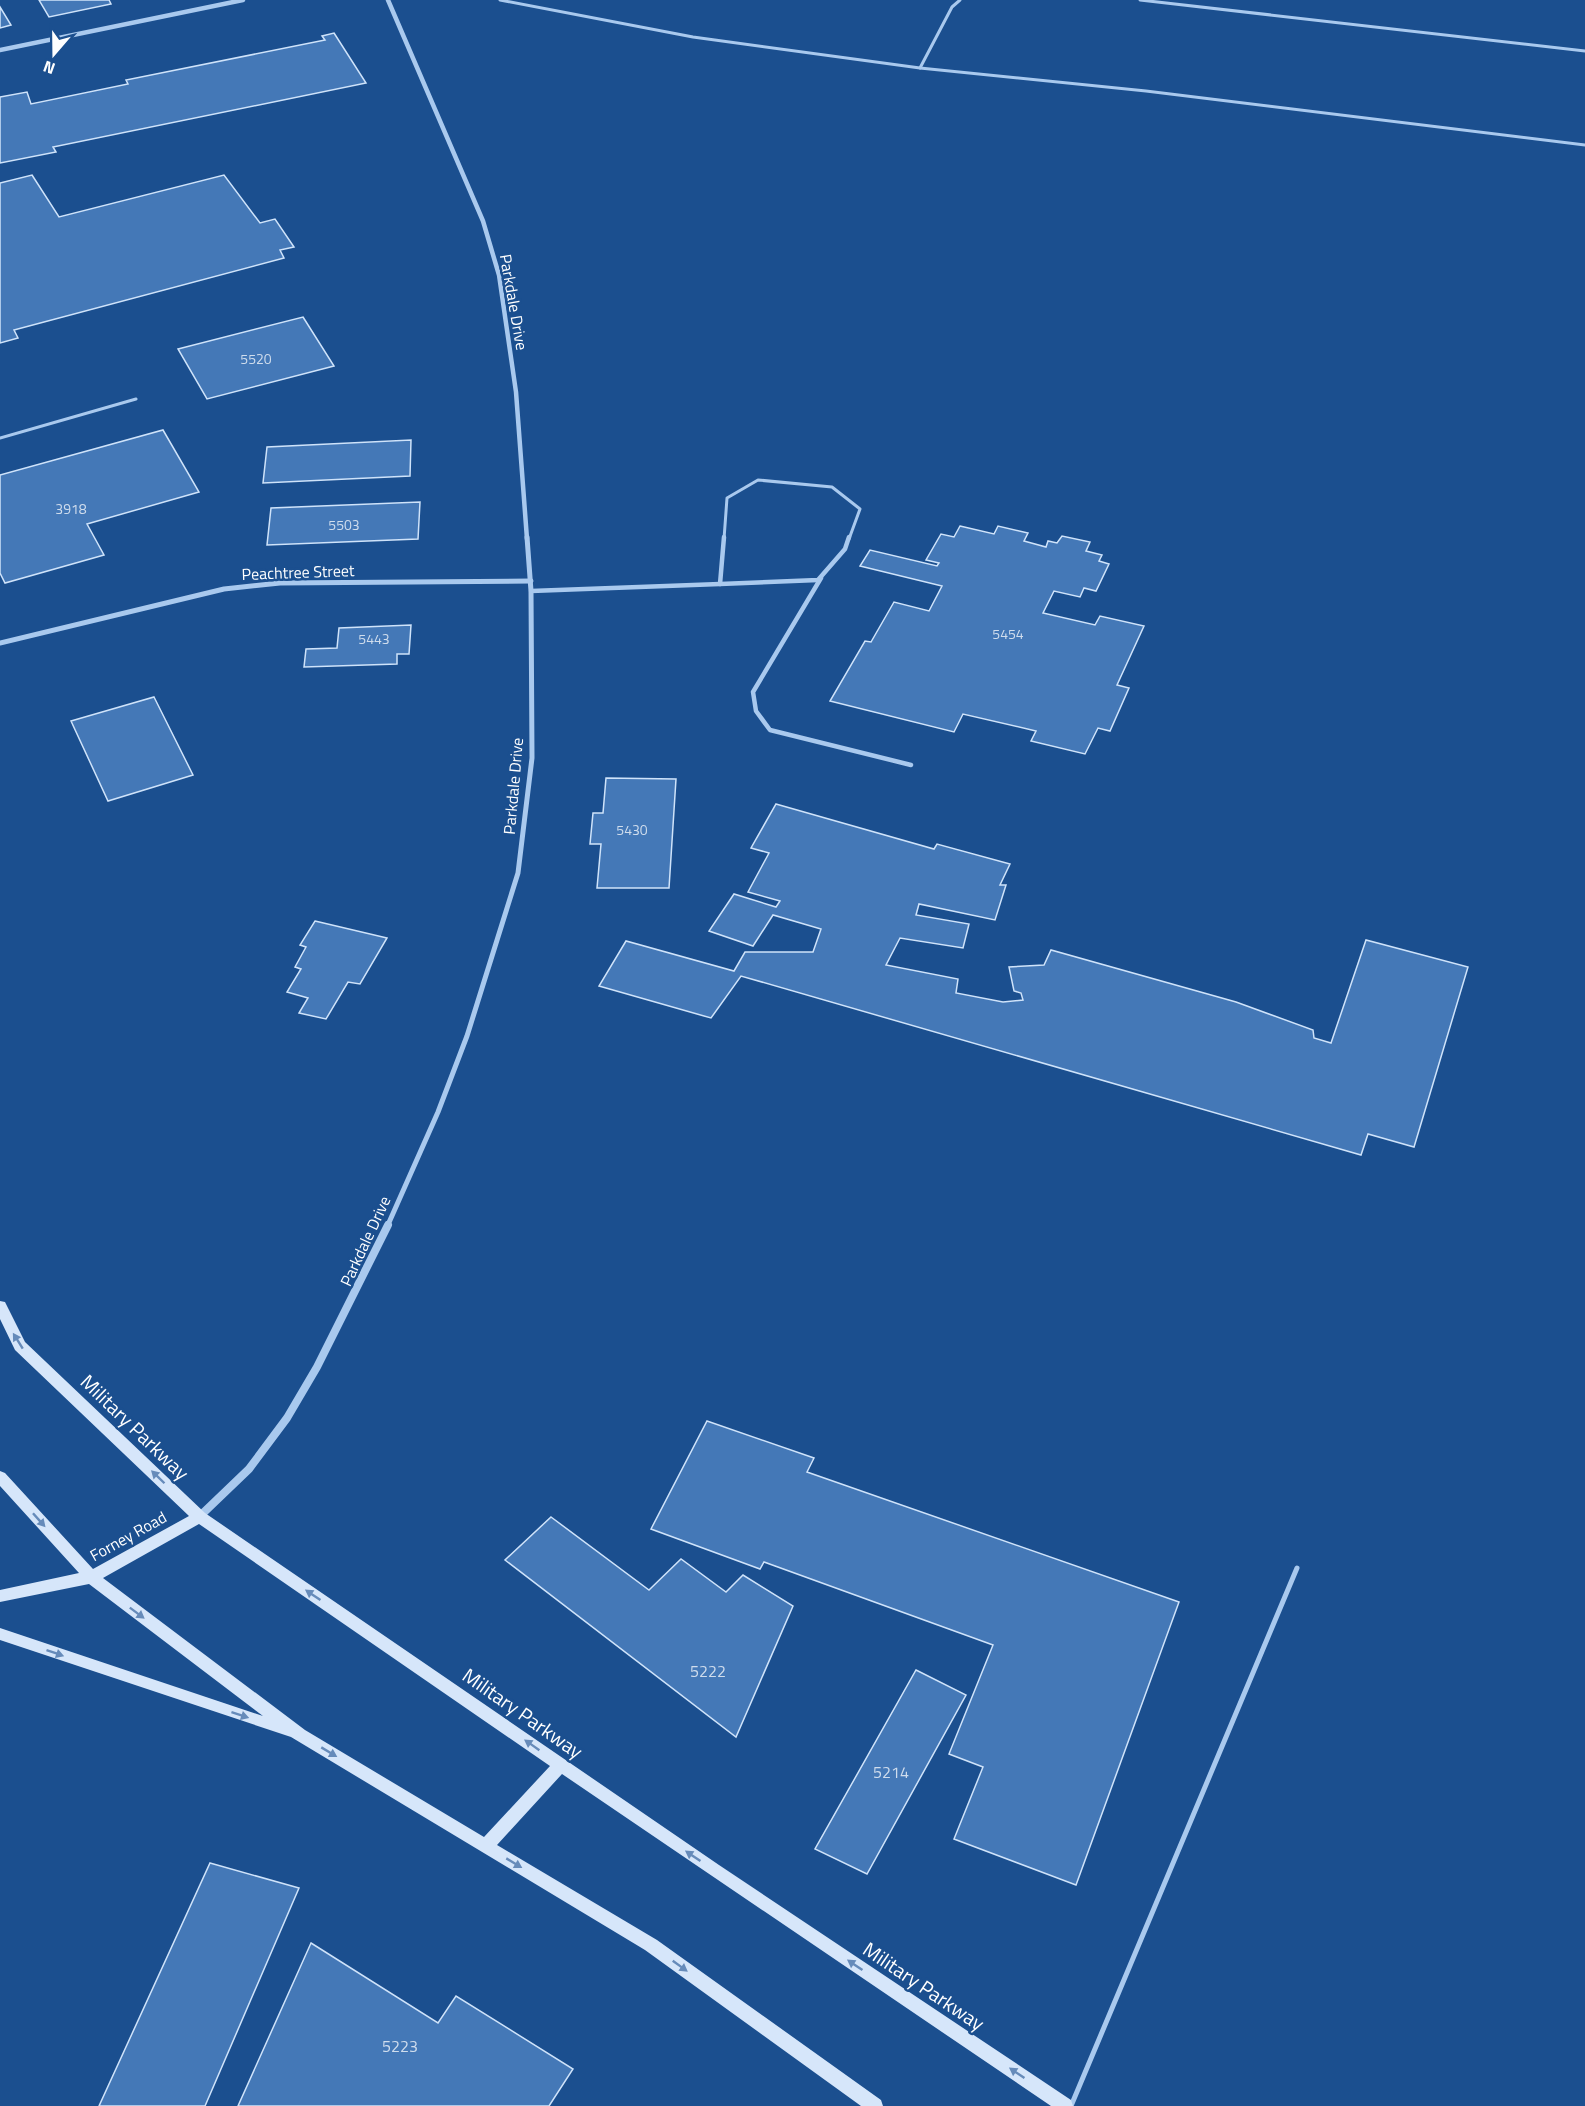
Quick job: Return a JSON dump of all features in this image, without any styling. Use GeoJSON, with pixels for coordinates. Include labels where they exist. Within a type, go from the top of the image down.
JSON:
{"type":"FeatureCollection","features":[{"type":"Feature","properties":{"kind":"main road","name":"Military Parkway"},"geometry":{"type":"LineString","coordinates":[[0,1306],[20,1346],[200,1517],[561,1765],[1065,2106]]}},
{"type":"Feature","properties":{"kind":"main road"},"geometry":{"type":"LineString","coordinates":[[0,1477],[91,1577],[300,1735],[651,1945],[875,2106]]}},
{"type":"Feature","properties":{"kind":"main road","name":"Forney Road"},"geometry":{"type":"LineString","coordinates":[[0,1596],[91,1577],[200,1517]]}},
{"type":"Feature","properties":{"kind":"main road"},"geometry":{"type":"LineString","coordinates":[[0,1634],[300,1735]]}},
{"type":"Feature","properties":{"kind":"main road"},"geometry":{"type":"LineString","coordinates":[[486,1846],[561,1765]]}},
{"type":"Feature","properties":{"kind":"street"},"geometry":{"type":"LineString","coordinates":[[0,50],[243,0]]}},
{"type":"Feature","properties":{"kind":"street","name":"Parkdale Drive"},"geometry":{"type":"LineString","coordinates":[[200,1517],[249,1469],[287,1418],[317,1367],[375,1255],[438,1112],[467,1036],[506,920],[518,873],[532,758],[531,581],[516,392],[499,275],[483,221],[388,0]]}},
{"type":"Feature","properties":{"kind":"street","name":"Peachtree Street"},"geometry":{"type":"LineString","coordinates":[[0,643],[224,589],[280,584],[531,581]]}},
{"type":"Feature","properties":{"kind":"lane"},"geometry":{"type":"LineString","coordinates":[[500,0],[693,37],[920,68],[1146,91],[1585,145]]}},
{"type":"Feature","properties":{"kind":"lane"},"geometry":{"type":"LineString","coordinates":[[920,68],[952,7],[960,0]]}},
{"type":"Feature","properties":{"kind":"lane"},"geometry":{"type":"LineString","coordinates":[[1140,0],[1585,51]]}},
{"type":"Feature","properties":{"kind":"lane"},"geometry":{"type":"LineString","coordinates":[[0,438],[136,399]]}},
{"type":"Feature","properties":{"kind":"lane"},"geometry":{"type":"LineString","coordinates":[[531,591],[720,584],[818,580],[845,549],[860,508],[832,487],[758,480],[727,498],[720,584]]}},
{"type":"Feature","properties":{"kind":"lane"},"geometry":{"type":"LineString","coordinates":[[822,576],[753,692],[756,711],[770,730],[911,765]]}},
{"type":"Feature","properties":{"kind":"lane"},"geometry":{"type":"LineString","coordinates":[[1071,2106],[1297,1568]]}},
{"type":"Feature","properties":{"kind":"building"},"geometry":{"type":"Polygon","coordinates":[[[39,0],[109,0],[111,4],[49,17],[39,0]]]}},
{"type":"Feature","properties":{"kind":"building"},"geometry":{"type":"Polygon","coordinates":[[[0,7],[11,25],[0,28],[0,7]]]}},
{"type":"Feature","properties":{"kind":"building"},"geometry":{"type":"Polygon","coordinates":[[[334,33],[366,83],[53,147],[56,152],[0,163],[0,97],[27,92],[31,104],[128,84],[126,80],[325,40],[322,36],[334,33]]]}},
{"type":"Feature","properties":{"kind":"building"},"geometry":{"type":"Polygon","coordinates":[[[32,175],[59,217],[224,175],[260,223],[275,219],[294,247],[280,250],[284,258],[14,330],[18,338],[0,343],[0,183],[32,175]]]}},
{"type":"Feature","properties":{"kind":"building"},"geometry":{"type":"Polygon","coordinates":[[[303,317],[334,366],[207,399],[178,349],[303,317]]]}},
{"type":"Feature","properties":{"kind":"building"},"geometry":{"type":"Polygon","coordinates":[[[163,430],[199,492],[87,524],[104,555],[5,583],[0,573],[0,475],[163,430]]]}},
{"type":"Feature","properties":{"kind":"building"},"geometry":{"type":"Polygon","coordinates":[[[411,440],[410,476],[263,483],[267,447],[411,440]]]}},
{"type":"Feature","properties":{"kind":"building"},"geometry":{"type":"Polygon","coordinates":[[[420,502],[418,539],[267,545],[271,508],[420,502]]]}},
{"type":"Feature","properties":{"kind":"building"},"geometry":{"type":"Polygon","coordinates":[[[960,526],[994,534],[998,526],[1028,533],[1024,541],[1046,547],[1048,541],[1057,543],[1062,536],[1090,542],[1086,551],[1102,555],[1099,561],[1109,564],[1096,591],[1084,588],[1080,597],[1054,591],[1043,613],[1095,625],[1100,616],[1144,626],[1117,685],[1129,688],[1110,731],[1098,728],[1085,754],[1031,741],[1036,731],[963,714],[954,732],[830,701],[865,641],[871,642],[894,602],[929,611],[942,586],[860,566],[870,550],[937,566],[939,563],[926,560],[941,534],[954,537],[960,526]]]}},
{"type":"Feature","properties":{"kind":"building"},"geometry":{"type":"Polygon","coordinates":[[[411,625],[409,654],[397,654],[397,664],[304,667],[306,649],[337,648],[339,628],[411,625]]]}},
{"type":"Feature","properties":{"kind":"building"},"geometry":{"type":"Polygon","coordinates":[[[154,697],[193,775],[108,801],[71,721],[154,697]]]}},
{"type":"Feature","properties":{"kind":"building"},"geometry":{"type":"Polygon","coordinates":[[[606,778],[676,779],[669,888],[597,888],[601,844],[590,844],[593,813],[603,813],[606,778]]]}},
{"type":"Feature","properties":{"kind":"building"},"geometry":{"type":"Polygon","coordinates":[[[776,804],[934,849],[937,844],[1010,864],[1000,885],[1006,885],[995,920],[919,904],[916,915],[969,924],[963,948],[900,938],[886,965],[958,979],[956,993],[1003,1002],[1023,1000],[1021,993],[1014,991],[1009,967],[1044,965],[1051,950],[1236,1002],[1313,1030],[1314,1038],[1331,1043],[1366,940],[1468,967],[1414,1147],[1368,1134],[1361,1155],[741,976],[711,1018],[599,986],[626,941],[734,971],[745,952],[813,952],[821,929],[773,915],[753,946],[709,931],[734,894],[776,907],[780,901],[748,892],[769,853],[751,848],[776,804]]]}},
{"type":"Feature","properties":{"kind":"building"},"geometry":{"type":"Polygon","coordinates":[[[315,921],[387,938],[360,984],[348,982],[326,1019],[299,1013],[308,998],[287,992],[301,969],[295,967],[306,947],[300,945],[315,921]]]}},
{"type":"Feature","properties":{"kind":"building"},"geometry":{"type":"Polygon","coordinates":[[[707,1421],[814,1458],[807,1472],[1179,1602],[1076,1885],[954,1839],[983,1767],[949,1754],[993,1645],[764,1562],[760,1569],[651,1529],[707,1421]]]}},
{"type":"Feature","properties":{"kind":"building"},"geometry":{"type":"Polygon","coordinates":[[[551,1517],[649,1590],[681,1559],[726,1592],[743,1575],[793,1606],[736,1737],[505,1560],[551,1517]]]}},
{"type":"Feature","properties":{"kind":"building"},"geometry":{"type":"Polygon","coordinates":[[[916,1670],[966,1695],[867,1874],[815,1849],[916,1670]]]}},
{"type":"Feature","properties":{"kind":"building"},"geometry":{"type":"Polygon","coordinates":[[[210,1863],[299,1888],[205,2106],[99,2106],[210,1863]]]}},
{"type":"Feature","properties":{"kind":"building"},"geometry":{"type":"Polygon","coordinates":[[[311,1943],[438,2023],[456,1996],[573,2069],[549,2106],[238,2106],[311,1943]]]}}]}
